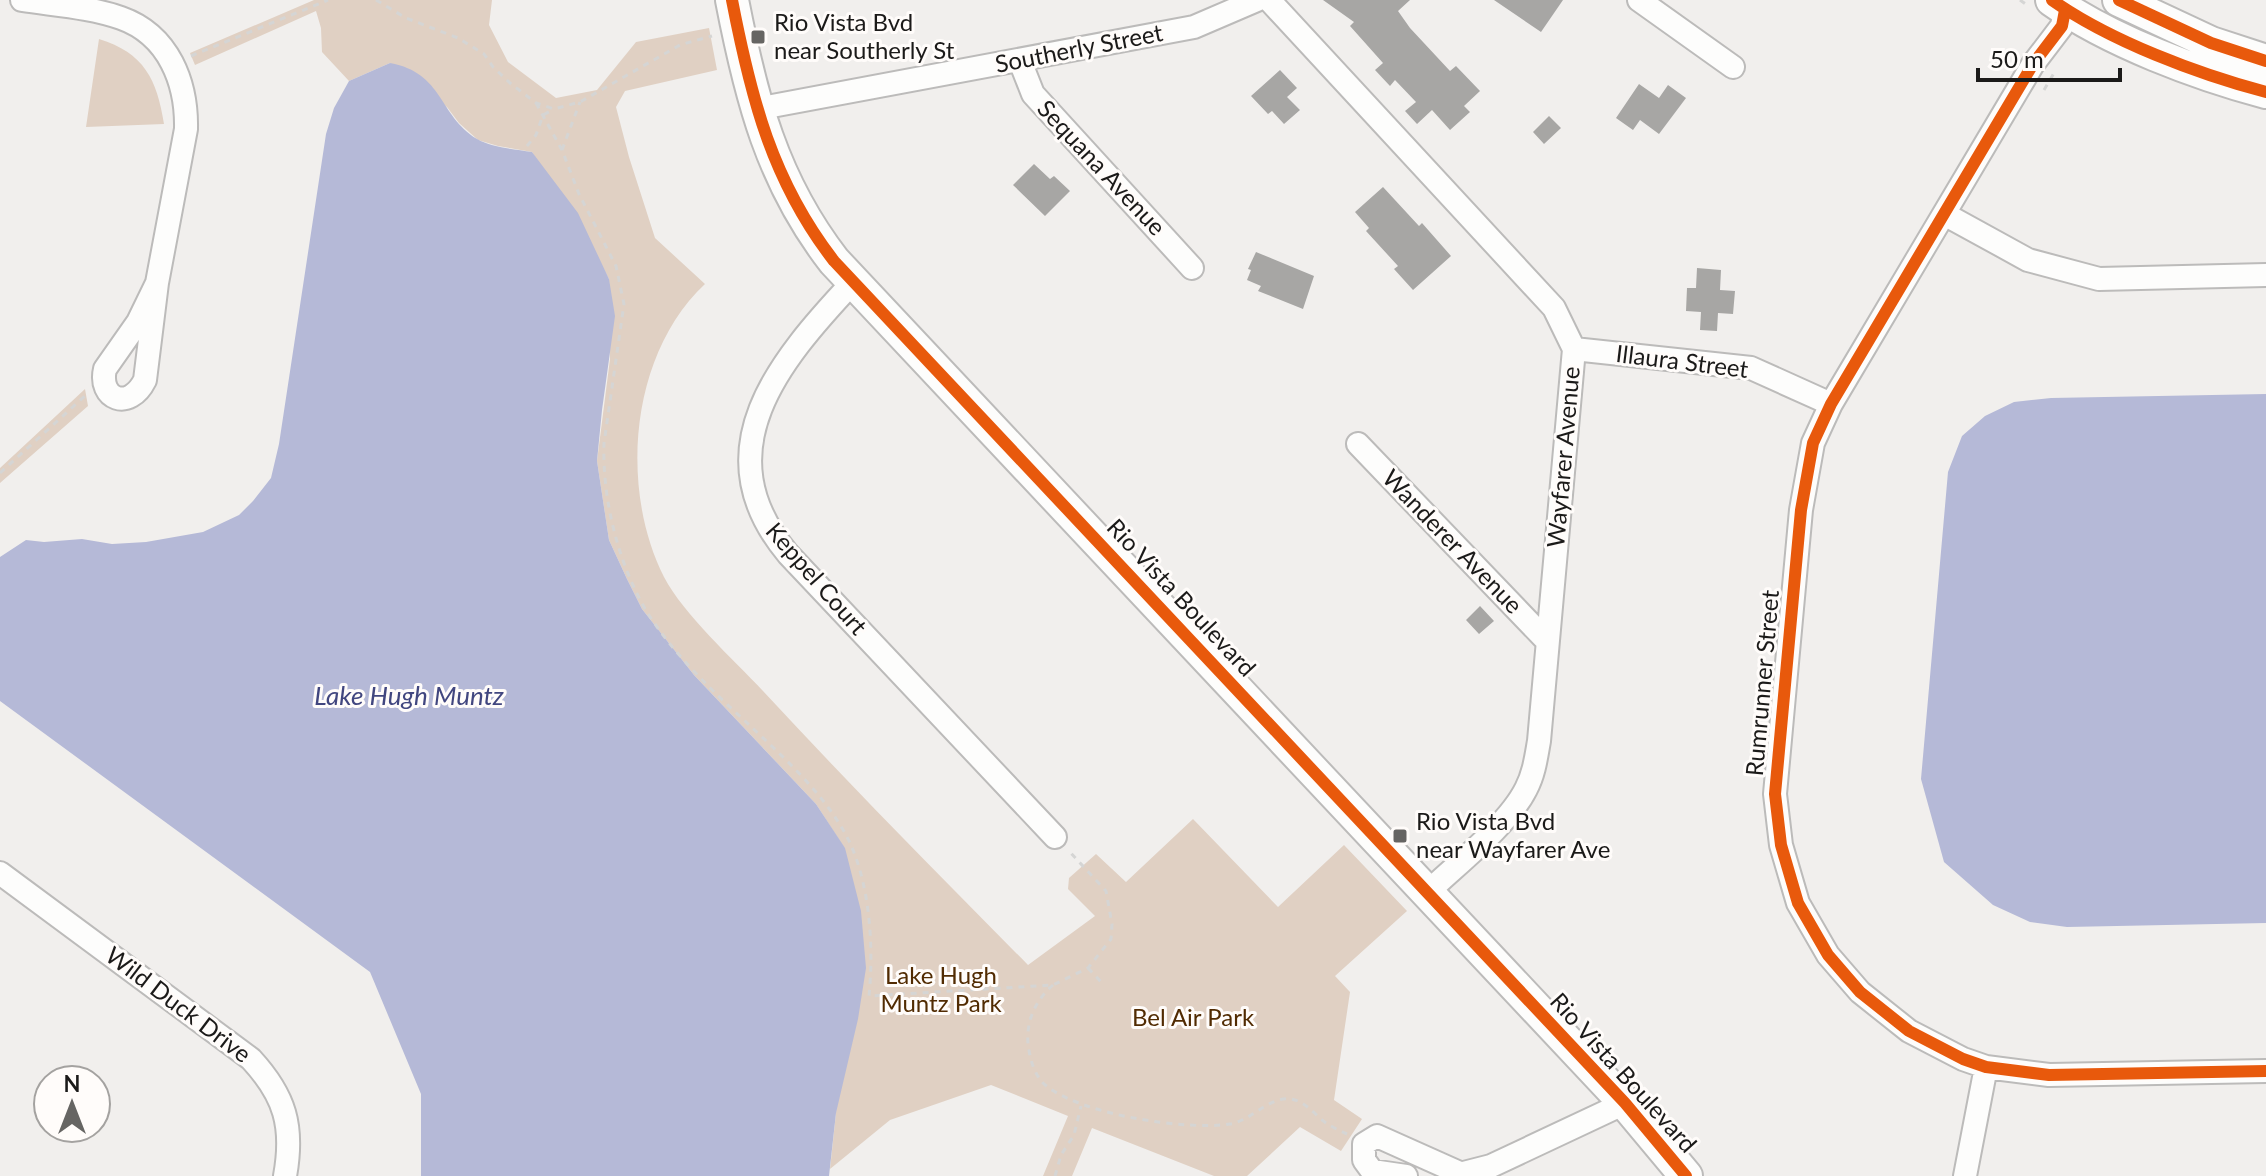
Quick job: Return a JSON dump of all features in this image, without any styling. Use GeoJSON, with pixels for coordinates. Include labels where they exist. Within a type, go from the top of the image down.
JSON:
{"type":"FeatureCollection","features":[{"type":"Feature","properties":{"kind":"street"},"geometry":{"type":"LineString","coordinates":[[22,0],[123,18],[144,30],[160,45],[181,81],[186,104],[186,129],[157,283],[145,380],[139,392],[130,399],[120,399],[106,389],[103,378],[105,369],[145,310],[157,283]]}},
{"type":"Feature","properties":{"kind":"street","name":"Rio Vista Boulevard"},"geometry":{"type":"LineString","coordinates":[[732,0],[756,109],[783,180],[812,232],[853,282],[1625,1103],[1686,1176]]}},
{"type":"Feature","properties":{"kind":"street","name":"Southerly Street"},"geometry":{"type":"LineString","coordinates":[[756,109],[1194,27],[1257,0]]}},
{"type":"Feature","properties":{"kind":"street","name":"Wayfarer Avenue"},"geometry":{"type":"LineString","coordinates":[[1269,0],[1554,308],[1574,349],[1539,741],[1534,768],[1527,789],[1507,817],[1428,892]]}},
{"type":"Feature","properties":{"kind":"street"},"geometry":{"type":"LineString","coordinates":[[1639,0],[1733,67]]}},
{"type":"Feature","properties":{"kind":"street"},"geometry":{"type":"LineString","coordinates":[[2119,0],[2211,43],[2263,76]]}},
{"type":"Feature","properties":{"kind":"street"},"geometry":{"type":"LineString","coordinates":[[2063,3],[2135,45],[2207,75],[2263,76]]}},
{"type":"Feature","properties":{"kind":"street","name":"Rumrunner Street"},"geometry":{"type":"LineString","coordinates":[[2063,3],[2062,26],[2033,64],[1831,404],[1813,443],[1801,510],[1775,794],[1781,845],[1798,903],[1828,955],[1860,992],[1909,1031],[1963,1059],[1986,1067],[2049,1075],[2266,1071]]}},
{"type":"Feature","properties":{"kind":"street","name":"Sequana Avenue"},"geometry":{"type":"LineString","coordinates":[[1020,61],[1033,94],[1192,268]]}},
{"type":"Feature","properties":{"kind":"street"},"geometry":{"type":"LineString","coordinates":[[1946,215],[2028,260],[2099,279],[2266,275]]}},
{"type":"Feature","properties":{"kind":"street","name":"Keppel Court"},"geometry":{"type":"LineString","coordinates":[[853,282],[798,348],[760,406],[750,449],[754,496],[762,516],[788,554],[1055,837]]}},
{"type":"Feature","properties":{"kind":"street","name":"Illaura Street"},"geometry":{"type":"LineString","coordinates":[[1574,349],[1751,368],[1831,404]]}},
{"type":"Feature","properties":{"kind":"street","name":"Wanderer Avenue"},"geometry":{"type":"LineString","coordinates":[[1358,444],[1546,640]]}},
{"type":"Feature","properties":{"kind":"street","name":"Wild Duck Drive"},"geometry":{"type":"LineString","coordinates":[[1,874],[251,1059],[278,1094],[285,1114],[289,1134],[285,1176]]}},
{"type":"Feature","properties":{"kind":"street"},"geometry":{"type":"LineString","coordinates":[[1965,1176],[1986,1067]]}},
{"type":"Feature","properties":{"kind":"street"},"geometry":{"type":"LineString","coordinates":[[1406,1176],[1372,1171],[1364,1160],[1364,1144],[1377,1136],[1386,1139],[1457,1175],[1491,1166],[1625,1103]]}},
{"type":"Feature","properties":{"kind":"path"},"geometry":{"type":"LineString","coordinates":[[173,63],[328,0]]}},
{"type":"Feature","properties":{"kind":"path"},"geometry":{"type":"LineString","coordinates":[[376,0],[406,18],[458,38],[484,54],[502,75],[536,103],[562,150],[579,194],[616,266],[624,304],[603,464],[617,545],[647,611],[668,639],[792,766],[845,835],[855,857],[869,924],[872,968],[869,996]]}},
{"type":"Feature","properties":{"kind":"path"},"geometry":{"type":"LineString","coordinates":[[527,146],[536,135],[543,115],[580,102],[680,45],[716,35]]}},
{"type":"Feature","properties":{"kind":"path"},"geometry":{"type":"LineString","coordinates":[[562,150],[580,102]]}},
{"type":"Feature","properties":{"kind":"path"},"geometry":{"type":"LineString","coordinates":[[536,103],[554,109]]}},
{"type":"Feature","properties":{"kind":"path"},"geometry":{"type":"LineString","coordinates":[[0,473],[103,378]]}},
{"type":"Feature","properties":{"kind":"path"},"geometry":{"type":"LineString","coordinates":[[1055,837],[1106,891],[1112,924],[1111,939],[1088,968],[1053,985],[1037,1000],[1027,1034],[1031,1062],[1041,1081],[1081,1106],[1208,1127],[1235,1124],[1280,1099],[1293,1099],[1304,1104],[1328,1125],[1364,1144]]}},
{"type":"Feature","properties":{"kind":"path"},"geometry":{"type":"LineString","coordinates":[[1088,968],[1104,985]]}},
{"type":"Feature","properties":{"kind":"path"},"geometry":{"type":"LineString","coordinates":[[861,999],[869,996],[1053,985]]}},
{"type":"Feature","properties":{"kind":"path"},"geometry":{"type":"LineString","coordinates":[[1055,1176],[1061,1155],[1074,1135],[1081,1106]]}},
{"type":"Feature","properties":{"kind":"green space"},"geometry":{"type":"Polygon","coordinates":[[[314,0],[492,0],[489,25],[508,62],[556,98],[597,90],[636,42],[709,28],[717,70],[625,91],[616,107],[655,238],[705,284],[680,313],[661,347],[647,384],[640,423],[637,464],[641,504],[650,542],[664,577],[710,636],[1028,965],[1095,916],[1068,889],[1069,878],[1096,854],[1126,882],[1193,819],[1278,907],[1344,845],[1407,911],[1335,976],[1350,992],[1334,1100],[1362,1119],[1341,1151],[1300,1127],[1247,1176],[1214,1176],[1092,1128],[1072,1176],[1043,1176],[1068,1116],[991,1085],[890,1120],[830,1169],[836,1113],[845,849],[816,804],[694,675],[642,609],[609,540],[597,461],[610,359],[609,279],[532,152],[478,140],[447,107],[390,63],[349,81],[322,52],[321,28],[316,11],[195,65],[190,53],[314,0]]]}},
{"type":"Feature","properties":{"kind":"green space"},"geometry":{"type":"Polygon","coordinates":[[[99,39],[127,52],[146,70],[157,94],[164,124],[86,127],[99,39]]]}},
{"type":"Feature","properties":{"kind":"green space"},"geometry":{"type":"Polygon","coordinates":[[[85,389],[88,406],[0,483],[0,468],[85,389]]]}},
{"type":"Feature","properties":{"kind":"water","name":"Lake Hugh Muntz"},"geometry":{"type":"Polygon","coordinates":[[[390,63],[421,76],[464,129],[477,139],[532,152],[578,213],[609,279],[615,316],[597,461],[609,540],[642,609],[694,675],[816,804],[845,848],[861,911],[866,968],[858,1019],[836,1113],[829,1176],[421,1176],[421,1094],[370,972],[0,701],[0,557],[26,540],[82,539],[112,544],[146,542],[203,532],[239,515],[271,478],[279,444],[326,134],[334,108],[349,81],[390,63]]]}},
{"type":"Feature","properties":{"kind":"water"},"geometry":{"type":"Polygon","coordinates":[[[2266,394],[2266,923],[2067,927],[2030,922],[1993,905],[1944,862],[1921,779],[1948,472],[1962,436],[1985,416],[2014,402],[2051,398],[2266,394]]]}},
{"type":"Feature","properties":{"kind":"building"},"geometry":{"type":"Polygon","coordinates":[[[1323,0],[1410,0],[1398,11],[1410,28],[1450,71],[1456,66],[1480,91],[1464,106],[1470,112],[1450,130],[1432,110],[1417,124],[1405,111],[1416,102],[1395,80],[1390,86],[1375,70],[1383,63],[1350,26],[1354,22],[1323,0]]]}},
{"type":"Feature","properties":{"kind":"building"},"geometry":{"type":"Polygon","coordinates":[[[1494,0],[1563,0],[1541,32],[1494,0]]]}},
{"type":"Feature","properties":{"kind":"building"},"geometry":{"type":"Polygon","coordinates":[[[1280,70],[1297,88],[1287,97],[1300,110],[1284,124],[1272,111],[1268,114],[1251,96],[1280,70]]]}},
{"type":"Feature","properties":{"kind":"building"},"geometry":{"type":"Polygon","coordinates":[[[1639,84],[1659,98],[1668,85],[1686,98],[1659,134],[1640,120],[1633,130],[1616,118],[1639,84]]]}},
{"type":"Feature","properties":{"kind":"building"},"geometry":{"type":"Polygon","coordinates":[[[1549,116],[1561,128],[1544,144],[1533,132],[1549,116]]]}},
{"type":"Feature","properties":{"kind":"building"},"geometry":{"type":"Polygon","coordinates":[[[1034,164],[1050,179],[1054,176],[1070,191],[1045,216],[1013,185],[1034,164]]]}},
{"type":"Feature","properties":{"kind":"building"},"geometry":{"type":"Polygon","coordinates":[[[1383,187],[1419,226],[1422,223],[1451,256],[1413,290],[1394,269],[1398,266],[1366,231],[1369,228],[1355,212],[1383,187]]]}},
{"type":"Feature","properties":{"kind":"building"},"geometry":{"type":"Polygon","coordinates":[[[1256,252],[1314,276],[1303,309],[1258,291],[1261,286],[1247,280],[1251,270],[1248,269],[1256,252]]]}},
{"type":"Feature","properties":{"kind":"building"},"geometry":{"type":"Polygon","coordinates":[[[1697,268],[1721,270],[1720,290],[1735,291],[1733,314],[1718,313],[1717,331],[1700,330],[1701,312],[1686,311],[1687,288],[1696,288],[1697,268]]]}},
{"type":"Feature","properties":{"kind":"building"},"geometry":{"type":"Polygon","coordinates":[[[1480,606],[1494,621],[1479,634],[1466,620],[1480,606]]]}},
{"type":"Feature","properties":{"kind":"cycle path"},"geometry":{"type":"LineString","coordinates":[[732,0],[756,105],[779,169],[813,231],[834,261],[1625,1103],[1686,1176]]}},
{"type":"Feature","properties":{"kind":"cycle path"},"geometry":{"type":"LineString","coordinates":[[2052,0],[2100,29],[2155,55],[2266,92]]}},
{"type":"Feature","properties":{"kind":"cycle path"},"geometry":{"type":"LineString","coordinates":[[2119,0],[2211,43],[2266,61]]}},
{"type":"Feature","properties":{"kind":"cycle path"},"geometry":{"type":"LineString","coordinates":[[2065,10],[2062,26],[2033,64],[1831,404],[1813,443],[1801,510],[1775,794],[1781,845],[1798,903],[1828,955],[1860,992],[1909,1031],[1963,1059],[1986,1067],[2049,1075],[2266,1071]]}},
{"type":"Feature","properties":{"kind":"place","name":"Rio Vista Bvd near Southerly St"},"geometry":{"type":"Point","coordinates":[758,37]}},
{"type":"Feature","properties":{"kind":"place","name":"Rio Vista Bvd near Wayfarer Ave"},"geometry":{"type":"Point","coordinates":[1400,836]}},
{"type":"Feature","properties":{"kind":"park label","name":"Lake Hugh Muntz Park"},"geometry":{"type":"Point","coordinates":[941,990]}},
{"type":"Feature","properties":{"kind":"park label","name":"Bel Air Park"},"geometry":{"type":"Point","coordinates":[1193,1018]}}]}
